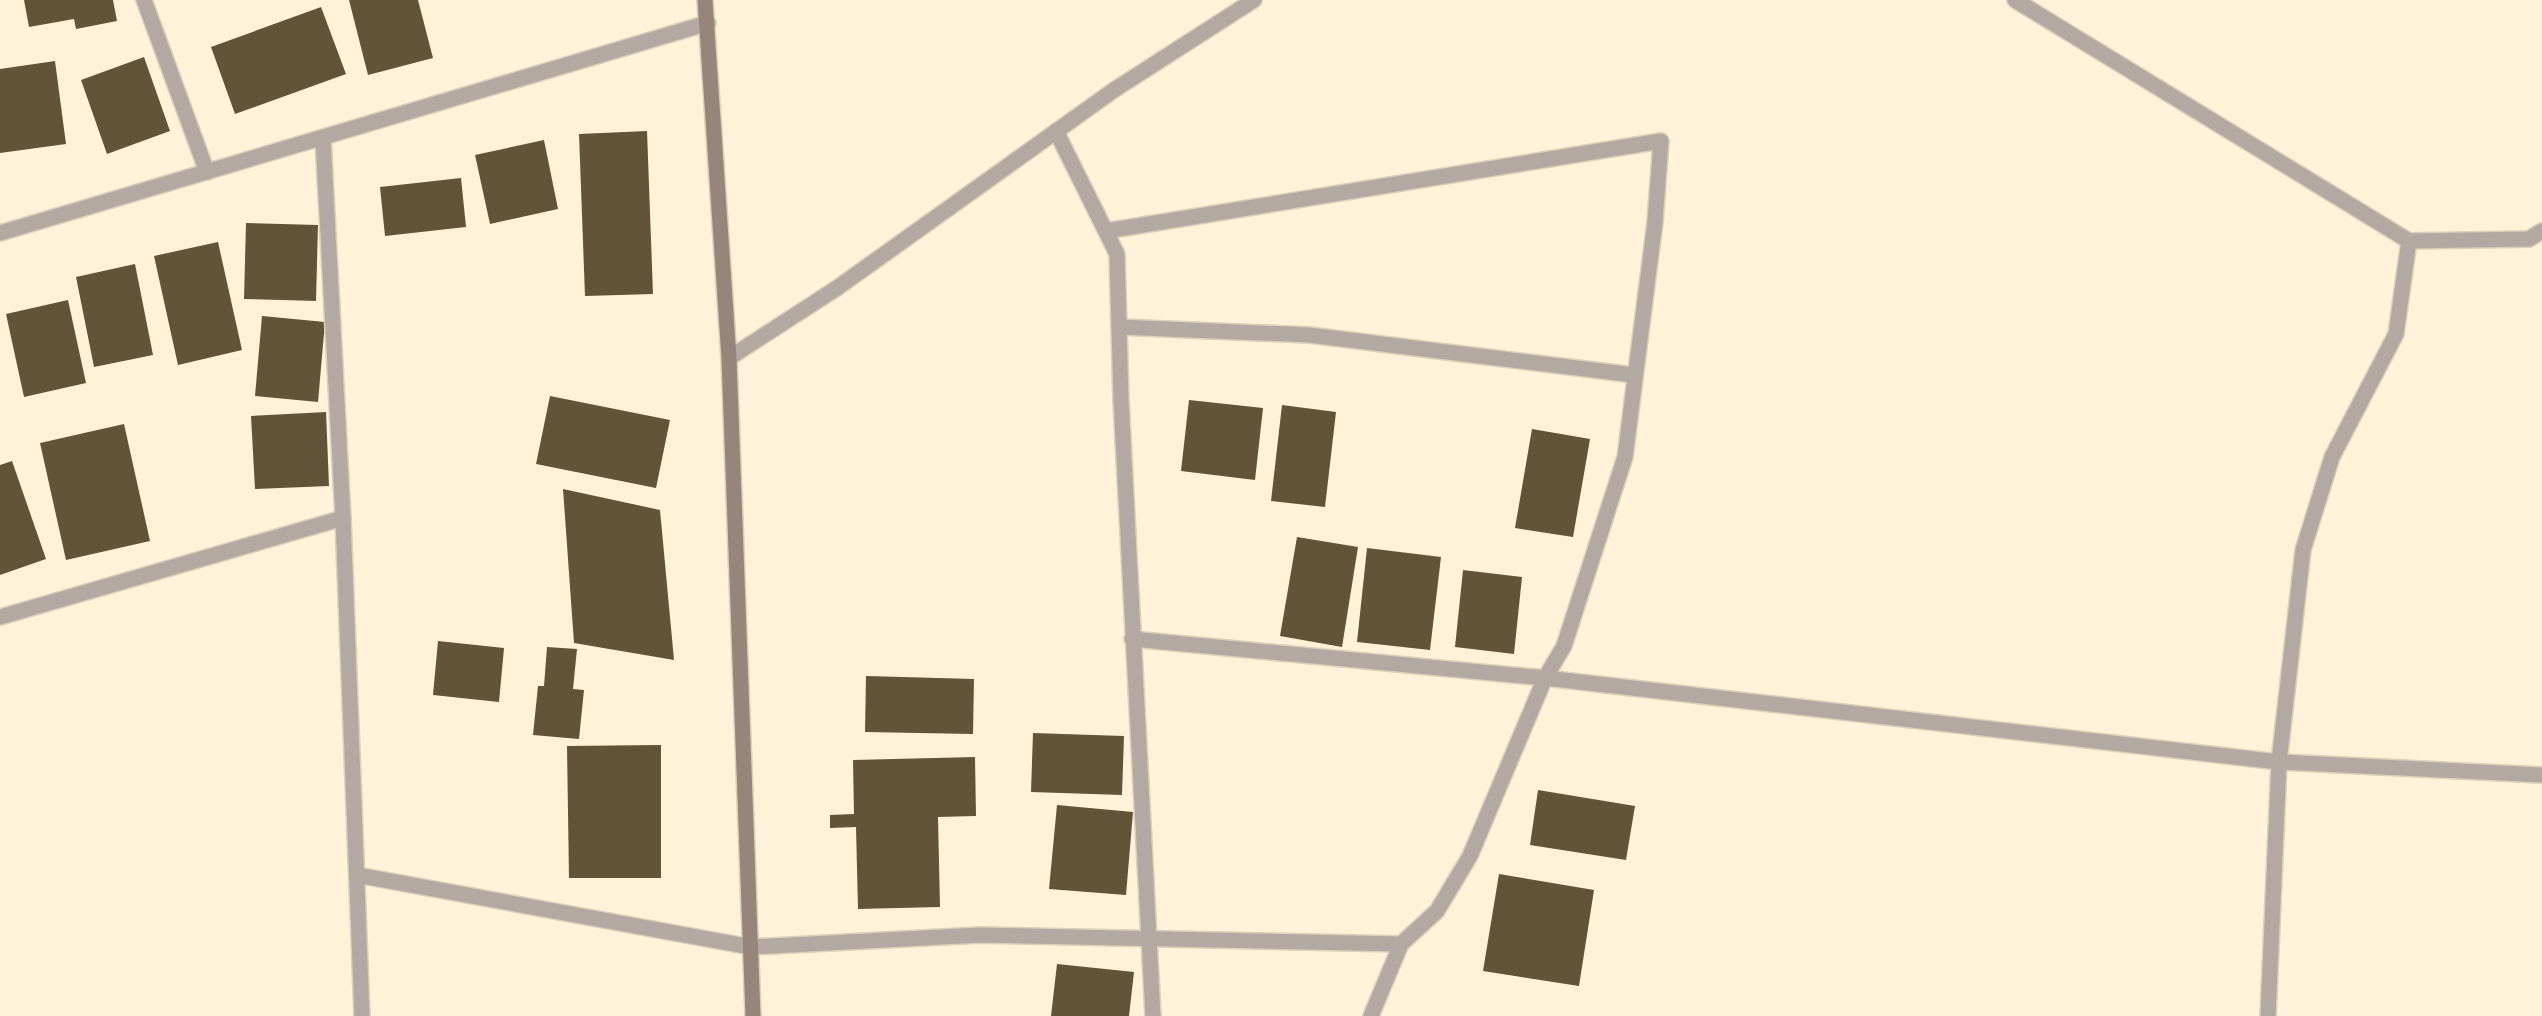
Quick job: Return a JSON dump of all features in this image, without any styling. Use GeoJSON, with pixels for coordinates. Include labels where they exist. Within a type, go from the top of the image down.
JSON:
{"type":"FeatureCollection","features":[{"type":"Feature","properties":{"kind":"street"},"geometry":{"type":"LineString","coordinates":[[144,0],[207,172]]}},
{"type":"Feature","properties":{"kind":"street"},"geometry":{"type":"LineString","coordinates":[[705,0],[729,358],[753,1016]]}},
{"type":"Feature","properties":{"kind":"street"},"geometry":{"type":"LineString","coordinates":[[729,358],[837,288],[1114,90],[1254,0]]}},
{"type":"Feature","properties":{"kind":"street"},"geometry":{"type":"LineString","coordinates":[[2015,0],[2409,241],[2529,239],[2542,232]]}},
{"type":"Feature","properties":{"kind":"street"},"geometry":{"type":"LineString","coordinates":[[0,233],[708,24]]}},
{"type":"Feature","properties":{"kind":"street"},"geometry":{"type":"LineString","coordinates":[[1056,131],[1117,254],[1132,639],[1154,1016]]}},
{"type":"Feature","properties":{"kind":"street"},"geometry":{"type":"LineString","coordinates":[[323,138],[343,518],[362,1016]]}},
{"type":"Feature","properties":{"kind":"street"},"geometry":{"type":"LineString","coordinates":[[1106,231],[1661,141],[1656,222],[1634,375],[1625,457],[1564,646],[1545,678],[1470,856],[1438,911],[1401,944],[1372,1016]]}},
{"type":"Feature","properties":{"kind":"street"},"geometry":{"type":"LineString","coordinates":[[2268,1016],[2279,762],[2303,550],[2332,457],[2396,334],[2409,241]]}},
{"type":"Feature","properties":{"kind":"street"},"geometry":{"type":"LineString","coordinates":[[1119,327],[1309,335],[1634,375]]}},
{"type":"Feature","properties":{"kind":"street"},"geometry":{"type":"LineString","coordinates":[[0,617],[343,518]]}},
{"type":"Feature","properties":{"kind":"street"},"geometry":{"type":"LineString","coordinates":[[1132,639],[1545,678],[2279,762],[2542,775]]}},
{"type":"Feature","properties":{"kind":"street"},"geometry":{"type":"LineString","coordinates":[[357,875],[750,947],[980,935],[1401,944]]}},
{"type":"Feature","properties":{"kind":"building"},"geometry":{"type":"Polygon","coordinates":[[[24,0],[113,0],[117,21],[76,29],[74,19],[29,27],[24,0]]]}},
{"type":"Feature","properties":{"kind":"building"},"geometry":{"type":"Polygon","coordinates":[[[349,0],[418,0],[433,58],[368,75],[349,0]]]}},
{"type":"Feature","properties":{"kind":"building"},"geometry":{"type":"Polygon","coordinates":[[[321,7],[346,74],[235,114],[211,47],[321,7]]]}},
{"type":"Feature","properties":{"kind":"building"},"geometry":{"type":"Polygon","coordinates":[[[144,57],[170,131],[107,154],[81,80],[144,57]]]}},
{"type":"Feature","properties":{"kind":"building"},"geometry":{"type":"Polygon","coordinates":[[[55,61],[66,144],[0,153],[0,69],[55,61]]]}},
{"type":"Feature","properties":{"kind":"building"},"geometry":{"type":"Polygon","coordinates":[[[647,131],[653,294],[585,296],[579,134],[647,131]]]}},
{"type":"Feature","properties":{"kind":"building"},"geometry":{"type":"Polygon","coordinates":[[[544,140],[558,209],[490,224],[475,155],[544,140]]]}},
{"type":"Feature","properties":{"kind":"building"},"geometry":{"type":"Polygon","coordinates":[[[461,178],[466,227],[385,236],[380,187],[461,178]]]}},
{"type":"Feature","properties":{"kind":"building"},"geometry":{"type":"Polygon","coordinates":[[[246,223],[318,225],[316,301],[244,299],[246,223]]]}},
{"type":"Feature","properties":{"kind":"building"},"geometry":{"type":"Polygon","coordinates":[[[218,242],[242,350],[178,365],[154,256],[218,242]]]}},
{"type":"Feature","properties":{"kind":"building"},"geometry":{"type":"Polygon","coordinates":[[[135,264],[153,355],[94,367],[76,277],[135,264]]]}},
{"type":"Feature","properties":{"kind":"building"},"geometry":{"type":"Polygon","coordinates":[[[68,300],[86,383],[24,397],[6,314],[68,300]]]}},
{"type":"Feature","properties":{"kind":"building"},"geometry":{"type":"Polygon","coordinates":[[[262,316],[325,322],[318,402],[255,396],[262,316]]]}},
{"type":"Feature","properties":{"kind":"building"},"geometry":{"type":"Polygon","coordinates":[[[550,396],[670,420],[656,488],[536,464],[550,396]]]}},
{"type":"Feature","properties":{"kind":"building"},"geometry":{"type":"Polygon","coordinates":[[[1189,400],[1263,408],[1255,480],[1181,471],[1189,400]]]}},
{"type":"Feature","properties":{"kind":"building"},"geometry":{"type":"Polygon","coordinates":[[[1282,405],[1336,412],[1325,507],[1271,501],[1282,405]]]}},
{"type":"Feature","properties":{"kind":"building"},"geometry":{"type":"Polygon","coordinates":[[[326,412],[329,486],[255,489],[251,416],[326,412]]]}},
{"type":"Feature","properties":{"kind":"building"},"geometry":{"type":"Polygon","coordinates":[[[124,424],[150,541],[66,560],[40,443],[124,424]]]}},
{"type":"Feature","properties":{"kind":"building"},"geometry":{"type":"Polygon","coordinates":[[[1532,429],[1590,439],[1573,537],[1515,528],[1532,429]]]}},
{"type":"Feature","properties":{"kind":"building"},"geometry":{"type":"Polygon","coordinates":[[[12,461],[46,559],[0,575],[0,465],[12,461]]]}},
{"type":"Feature","properties":{"kind":"building"},"geometry":{"type":"Polygon","coordinates":[[[563,489],[660,510],[674,660],[574,643],[563,489]]]}},
{"type":"Feature","properties":{"kind":"building"},"geometry":{"type":"Polygon","coordinates":[[[1297,537],[1358,547],[1342,647],[1280,636],[1297,537]]]}},
{"type":"Feature","properties":{"kind":"building"},"geometry":{"type":"Polygon","coordinates":[[[1367,548],[1441,557],[1430,650],[1357,642],[1367,548]]]}},
{"type":"Feature","properties":{"kind":"building"},"geometry":{"type":"Polygon","coordinates":[[[1463,570],[1522,577],[1514,654],[1455,647],[1463,570]]]}},
{"type":"Feature","properties":{"kind":"building"},"geometry":{"type":"Polygon","coordinates":[[[438,641],[504,648],[499,702],[433,695],[438,641]]]}},
{"type":"Feature","properties":{"kind":"building"},"geometry":{"type":"Polygon","coordinates":[[[547,647],[577,649],[573,689],[584,690],[579,739],[533,735],[538,686],[544,686],[547,647]]]}},
{"type":"Feature","properties":{"kind":"building"},"geometry":{"type":"Polygon","coordinates":[[[866,676],[974,679],[973,734],[865,732],[866,676]]]}},
{"type":"Feature","properties":{"kind":"building"},"geometry":{"type":"Polygon","coordinates":[[[1033,733],[1124,736],[1122,795],[1031,792],[1033,733]]]}},
{"type":"Feature","properties":{"kind":"building"},"geometry":{"type":"Polygon","coordinates":[[[661,745],[661,878],[569,878],[567,746],[661,745]]]}},
{"type":"Feature","properties":{"kind":"building"},"geometry":{"type":"Polygon","coordinates":[[[975,757],[976,816],[938,817],[940,907],[858,909],[856,827],[830,828],[830,815],[854,814],[853,760],[975,757]]]}},
{"type":"Feature","properties":{"kind":"building"},"geometry":{"type":"Polygon","coordinates":[[[1538,790],[1635,806],[1626,860],[1530,845],[1538,790]]]}},
{"type":"Feature","properties":{"kind":"building"},"geometry":{"type":"Polygon","coordinates":[[[1057,805],[1133,812],[1126,895],[1049,889],[1057,805]]]}},
{"type":"Feature","properties":{"kind":"building"},"geometry":{"type":"Polygon","coordinates":[[[1499,874],[1594,890],[1579,986],[1483,971],[1499,874]]]}},
{"type":"Feature","properties":{"kind":"building"},"geometry":{"type":"Polygon","coordinates":[[[1057,964],[1134,972],[1129,1016],[1051,1016],[1057,964]]]}}]}
